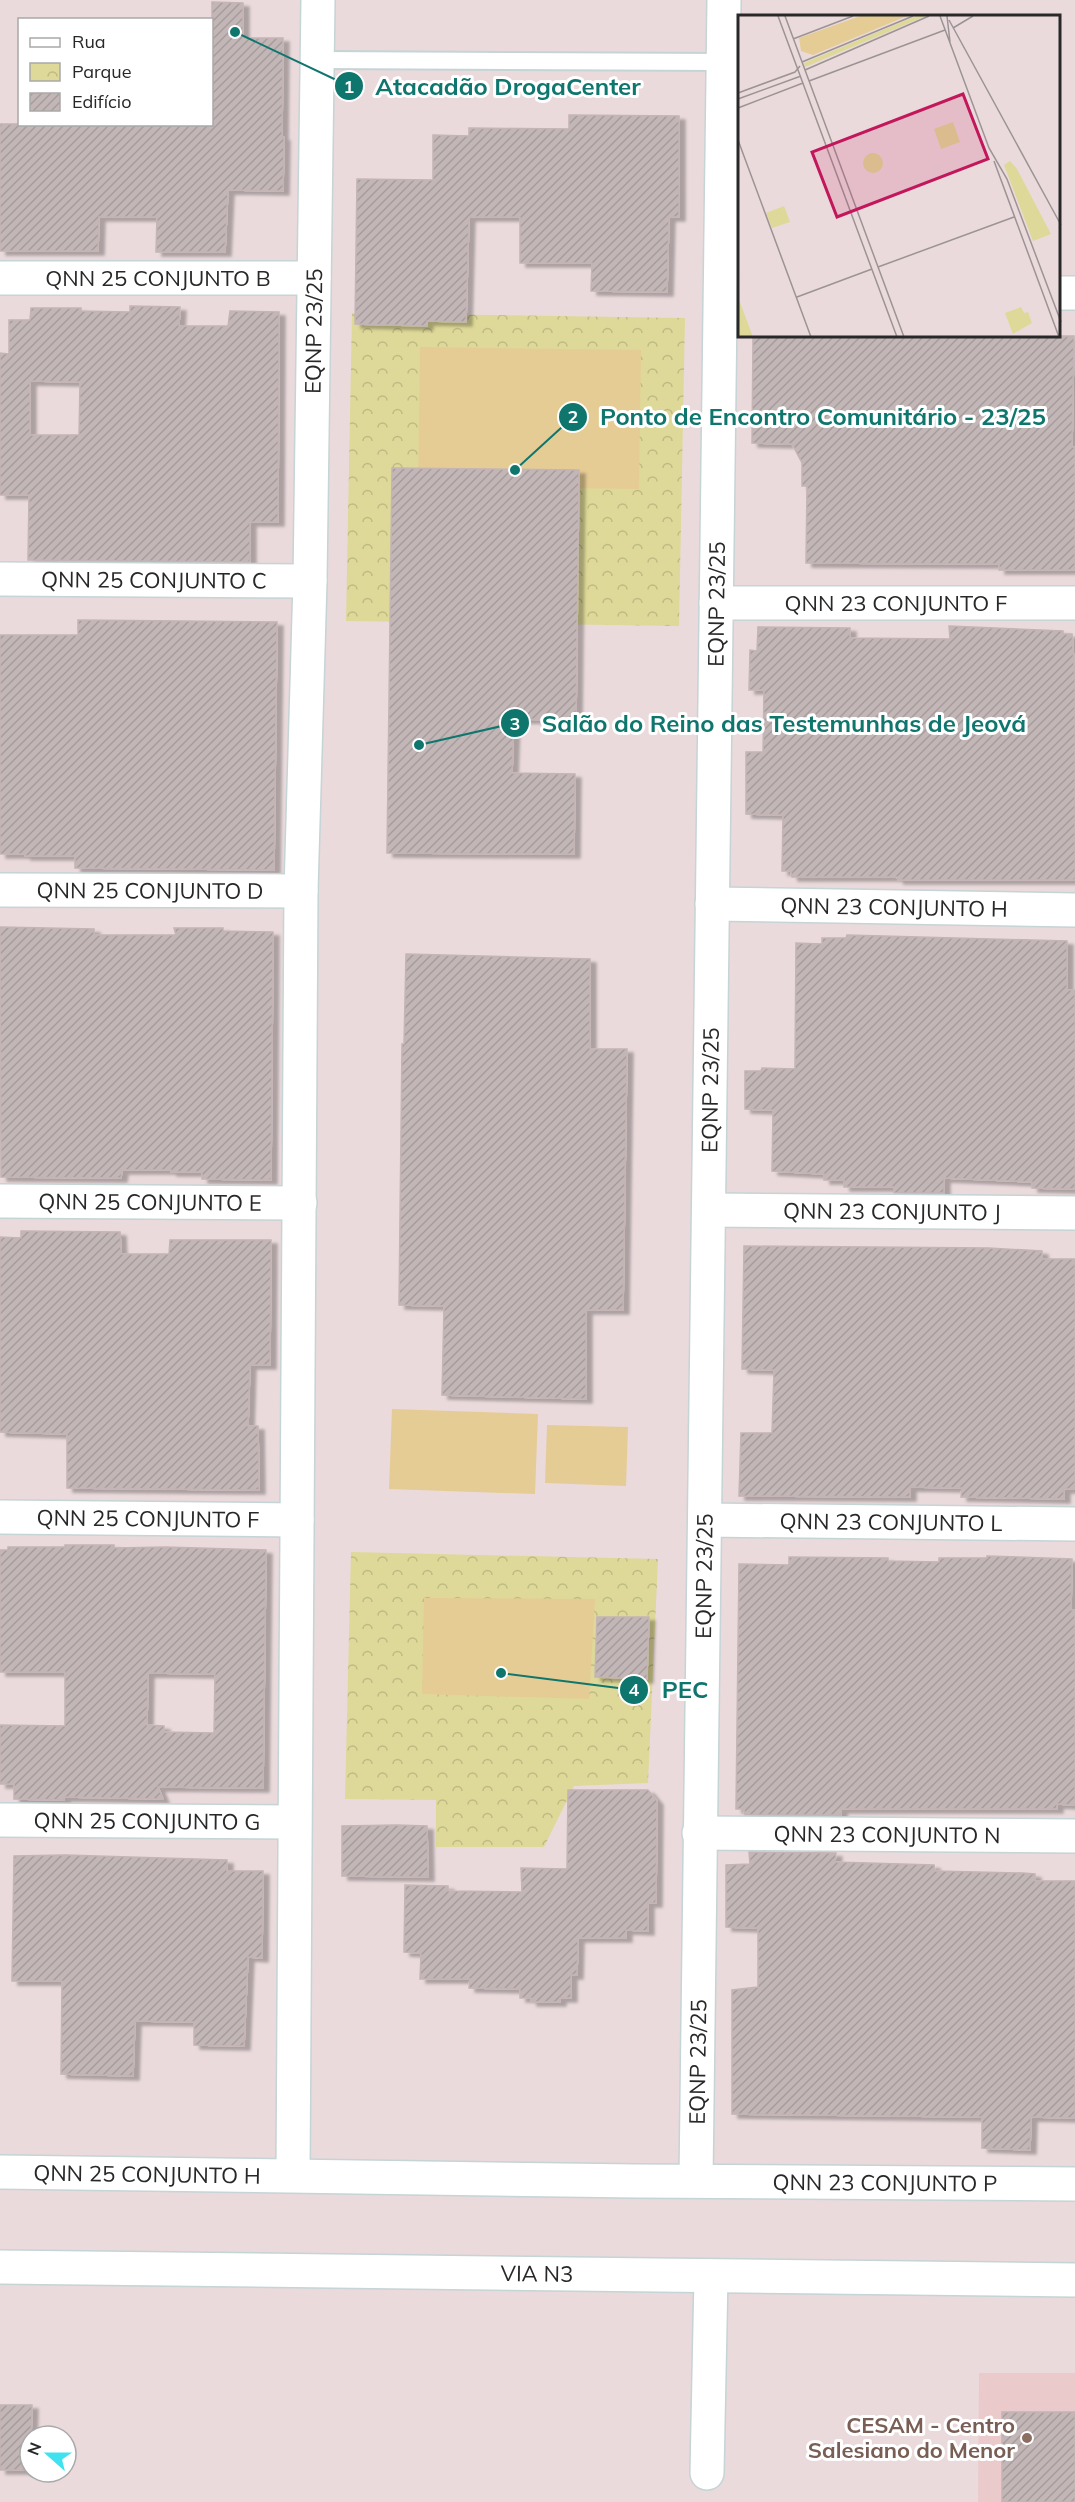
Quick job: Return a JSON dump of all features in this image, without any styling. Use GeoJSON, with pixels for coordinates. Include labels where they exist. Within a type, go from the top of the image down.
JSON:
{"type":"FeatureCollection","features":[{"type":"Feature","properties":{"kind":"street","name":"EQNP 23/25"},"geometry":{"type":"LineString","coordinates":[[293,2175],[301,891],[310,581],[319,60],[318,0]]}},
{"type":"Feature","properties":{"kind":"street","name":"EQNP 23/25"},"geometry":{"type":"LineString","coordinates":[[696,2180],[716,603],[730,292],[723,62],[724,0]]}},
{"type":"Feature","properties":{"kind":"street","name":"QNN 25 CONJUNTO B"},"geometry":{"type":"LineString","coordinates":[[0,278],[314,278]]}},
{"type":"Feature","properties":{"kind":"street","name":"QNN 25 CONJUNTO C"},"geometry":{"type":"LineString","coordinates":[[0,579],[310,581]]}},
{"type":"Feature","properties":{"kind":"street","name":"QNN 23 CONJUNTO F"},"geometry":{"type":"LineString","coordinates":[[716,603],[1075,603]]}},
{"type":"Feature","properties":{"kind":"street","name":"QNN 25 CONJUNTO D"},"geometry":{"type":"LineString","coordinates":[[0,890],[301,891]]}},
{"type":"Feature","properties":{"kind":"street","name":"QNN 23 CONJUNTO H"},"geometry":{"type":"LineString","coordinates":[[712,904],[1075,910]]}},
{"type":"Feature","properties":{"kind":"street","name":"QNN 25 CONJUNTO E"},"geometry":{"type":"LineString","coordinates":[[0,1201],[300,1203]]}},
{"type":"Feature","properties":{"kind":"street","name":"QNN 23 CONJUNTO J"},"geometry":{"type":"LineString","coordinates":[[709,1210],[1075,1213]]}},
{"type":"Feature","properties":{"kind":"street","name":"QNN 25 CONJUNTO F"},"geometry":{"type":"LineString","coordinates":[[0,1517],[297,1520]]}},
{"type":"Feature","properties":{"kind":"street","name":"QNN 23 CONJUNTO L"},"geometry":{"type":"LineString","coordinates":[[705,1520],[1075,1524]]}},
{"type":"Feature","properties":{"kind":"street","name":"QNN 25 CONJUNTO G"},"geometry":{"type":"LineString","coordinates":[[0,1820],[294,1822]]}},
{"type":"Feature","properties":{"kind":"street","name":"QNN 23 CONJUNTO N"},"geometry":{"type":"LineString","coordinates":[[699,1833],[1075,1836]]}},
{"type":"Feature","properties":{"kind":"street","name":"QNN 25 CONJUNTO H"},"geometry":{"type":"LineString","coordinates":[[0,2172],[293,2175]]}},
{"type":"Feature","properties":{"kind":"street"},"geometry":{"type":"LineString","coordinates":[[293,2175],[696,2180]]}},
{"type":"Feature","properties":{"kind":"street","name":"QNN 23 CONJUNTO P"},"geometry":{"type":"LineString","coordinates":[[696,2180],[1075,2184]]}},
{"type":"Feature","properties":{"kind":"street"},"geometry":{"type":"LineString","coordinates":[[1000,2279],[1075,2266]]}},
{"type":"Feature","properties":{"kind":"street","name":"VIA N3"},"geometry":{"type":"LineString","coordinates":[[0,2267],[1075,2280]]}},
{"type":"Feature","properties":{"kind":"street"},"geometry":{"type":"LineString","coordinates":[[707,2473],[711,2276]]}},
{"type":"Feature","properties":{"kind":"lane"},"geometry":{"type":"LineString","coordinates":[[319,60],[723,62]]}},
{"type":"Feature","properties":{"kind":"shaded area"},"geometry":{"type":"Polygon","coordinates":[[[420,347],[641,350],[639,489],[418,486],[420,347]]]}},
{"type":"Feature","properties":{"kind":"shaded area"},"geometry":{"type":"Polygon","coordinates":[[[392,1409],[538,1414],[535,1494],[389,1489],[392,1409]]]}},
{"type":"Feature","properties":{"kind":"shaded area"},"geometry":{"type":"Polygon","coordinates":[[[547,1425],[628,1427],[626,1486],[545,1483],[547,1425]]]}},
{"type":"Feature","properties":{"kind":"shaded area"},"geometry":{"type":"Polygon","coordinates":[[[424,1598],[595,1599],[589,1699],[422,1694],[424,1598]]]}},
{"type":"Feature","properties":{"kind":"shaded area","name":"CESAM - Centro Salesiano do Menor"},"geometry":{"type":"Polygon","coordinates":[[[979,2373],[1075,2373],[1075,2502],[978,2502],[979,2373]]]}},
{"type":"Feature","properties":{"kind":"green space"},"geometry":{"type":"Polygon","coordinates":[[[352,313],[685,318],[679,626],[346,621],[352,313]]]}},
{"type":"Feature","properties":{"kind":"green space"},"geometry":{"type":"Polygon","coordinates":[[[351,1552],[658,1559],[648,1783],[574,1786],[544,1847],[436,1847],[436,1800],[345,1799],[351,1552]]]}},
{"type":"Feature","properties":{"kind":"building"},"geometry":{"type":"Polygon","coordinates":[[[212,2],[243,3],[243,38],[283,38],[283,191],[228,190],[225,252],[156,252],[157,217],[99,217],[98,251],[0,251],[0,124],[18,124],[18,126],[213,126],[212,2]]]}},
{"type":"Feature","properties":{"kind":"building"},"geometry":{"type":"Polygon","coordinates":[[[569,115],[679,116],[679,217],[669,217],[667,292],[591,291],[592,263],[520,263],[520,217],[469,217],[466,322],[427,321],[427,326],[355,324],[357,179],[433,180],[433,135],[469,136],[469,128],[569,129],[569,115]]]}},
{"type":"Feature","properties":{"kind":"building"},"geometry":{"type":"Polygon","coordinates":[[[130,306],[180,307],[179,326],[228,326],[230,311],[279,312],[278,522],[250,522],[250,562],[28,560],[29,495],[0,495],[0,353],[9,354],[9,320],[30,320],[31,308],[81,308],[81,311],[130,312],[130,306]],[[30,381],[30,435],[79,435],[80,382],[30,381]]]}},
{"type":"Feature","properties":{"kind":"building"},"geometry":{"type":"Polygon","coordinates":[[[1060,336],[1074,336],[1072,447],[1075,447],[1075,570],[999,570],[999,564],[806,563],[807,486],[802,486],[802,463],[792,444],[752,443],[753,338],[1060,338],[1060,336]]]}},
{"type":"Feature","properties":{"kind":"building"},"geometry":{"type":"Polygon","coordinates":[[[392,468],[579,470],[576,720],[514,719],[512,773],[575,774],[574,854],[387,853],[392,468]]]}},
{"type":"Feature","properties":{"kind":"building"},"geometry":{"type":"Polygon","coordinates":[[[78,620],[277,622],[274,870],[75,868],[75,856],[0,854],[0,635],[78,635],[78,620]]]}},
{"type":"Feature","properties":{"kind":"building"},"geometry":{"type":"Polygon","coordinates":[[[949,626],[1063,631],[1063,634],[1072,634],[1075,678],[1075,880],[898,880],[897,877],[792,877],[791,871],[782,871],[783,815],[746,814],[746,752],[763,752],[764,690],[749,690],[750,650],[757,651],[758,627],[850,628],[850,638],[950,639],[949,626]]]}},
{"type":"Feature","properties":{"kind":"building"},"geometry":{"type":"Polygon","coordinates":[[[0,927],[94,929],[94,935],[176,935],[174,928],[223,928],[223,931],[273,932],[271,1180],[202,1179],[202,1172],[171,1172],[171,1170],[122,1170],[121,1178],[1,1177],[0,927]]]}},
{"type":"Feature","properties":{"kind":"building"},"geometry":{"type":"Polygon","coordinates":[[[847,935],[1067,941],[1067,990],[1075,990],[1075,1189],[1032,1188],[1032,1182],[944,1178],[944,1193],[894,1193],[894,1187],[844,1187],[844,1180],[824,1180],[824,1174],[772,1171],[773,1110],[745,1109],[745,1071],[761,1071],[762,1068],[795,1069],[796,943],[822,944],[822,938],[846,938],[847,935]]]}},
{"type":"Feature","properties":{"kind":"building"},"geometry":{"type":"Polygon","coordinates":[[[406,954],[590,959],[590,1049],[627,1049],[623,1310],[586,1310],[586,1399],[442,1395],[444,1306],[399,1305],[402,1044],[404,1044],[406,954]]]}},
{"type":"Feature","properties":{"kind":"building"},"geometry":{"type":"Polygon","coordinates":[[[21,1231],[120,1232],[121,1254],[169,1254],[170,1240],[271,1240],[270,1365],[250,1365],[248,1426],[258,1426],[259,1490],[67,1488],[67,1434],[0,1432],[0,1237],[21,1238],[21,1231]]]}},
{"type":"Feature","properties":{"kind":"building"},"geometry":{"type":"Polygon","coordinates":[[[744,1246],[989,1248],[1042,1251],[1042,1259],[1075,1259],[1075,1489],[1064,1489],[1064,1499],[961,1497],[962,1488],[910,1487],[910,1497],[739,1496],[741,1433],[772,1433],[774,1370],[742,1369],[744,1246]]]}},
{"type":"Feature","properties":{"kind":"building"},"geometry":{"type":"Polygon","coordinates":[[[65,1545],[114,1545],[114,1548],[266,1550],[263,1788],[158,1787],[163,1799],[64,1797],[64,1800],[14,1799],[14,1784],[0,1784],[0,1725],[65,1726],[65,1672],[0,1672],[0,1550],[8,1550],[8,1547],[65,1547],[65,1545]],[[148,1673],[147,1725],[164,1726],[164,1732],[214,1733],[215,1674],[148,1673]]]}},
{"type":"Feature","properties":{"kind":"building"},"geometry":{"type":"Polygon","coordinates":[[[987,1556],[1072,1559],[1071,1610],[1075,1610],[1075,1805],[1057,1804],[1057,1809],[841,1809],[841,1815],[745,1815],[744,1809],[736,1809],[739,1564],[789,1565],[789,1557],[888,1558],[888,1561],[939,1562],[939,1558],[987,1558],[987,1556]]]}},
{"type":"Feature","properties":{"kind":"building"},"geometry":{"type":"Polygon","coordinates":[[[597,1617],[649,1617],[647,1679],[595,1677],[597,1617]]]}},
{"type":"Feature","properties":{"kind":"building"},"geometry":{"type":"Polygon","coordinates":[[[568,1790],[648,1790],[657,1801],[656,1903],[648,1903],[648,1931],[626,1930],[626,1938],[578,1938],[577,1975],[571,1975],[571,1998],[560,1998],[560,2002],[531,2002],[531,1998],[520,1998],[520,1989],[469,1988],[470,1979],[420,1979],[421,1953],[404,1952],[405,1885],[448,1886],[448,1891],[522,1892],[521,1868],[567,1869],[568,1790]]]}},
{"type":"Feature","properties":{"kind":"building"},"geometry":{"type":"Polygon","coordinates":[[[342,1826],[427,1826],[428,1877],[342,1876],[342,1826]]]}},
{"type":"Feature","properties":{"kind":"building"},"geometry":{"type":"Polygon","coordinates":[[[749,1852],[836,1853],[835,1862],[934,1865],[935,1871],[1023,1873],[1035,1874],[1035,1881],[1075,1881],[1075,2118],[1031,2117],[1030,2150],[982,2148],[982,2117],[732,2114],[732,1990],[758,1987],[758,1928],[726,1927],[726,1865],[750,1864],[749,1852]]]}},
{"type":"Feature","properties":{"kind":"building"},"geometry":{"type":"Polygon","coordinates":[[[65,1855],[227,1860],[227,1871],[263,1871],[262,1958],[248,1957],[244,2046],[194,2045],[194,2022],[135,2021],[133,2076],[61,2074],[62,1981],[12,1981],[14,1856],[65,1855]]]}},
{"type":"Feature","properties":{"kind":"building"},"geometry":{"type":"Polygon","coordinates":[[[0,2405],[32,2405],[31,2424],[18,2424],[18,2470],[0,2470],[0,2405]]]}},
{"type":"Feature","properties":{"kind":"building"},"geometry":{"type":"Polygon","coordinates":[[[1002,2412],[1075,2412],[1075,2502],[1002,2502],[1002,2412]]]}},
{"type":"Feature","properties":{"kind":"place","name":"Atacadão DrogaCenter"},"geometry":{"type":"Point","coordinates":[235,32]}},
{"type":"Feature","properties":{"kind":"place","name":"Ponto de Encontro Comunitário - 23/25"},"geometry":{"type":"Point","coordinates":[515,470]}},
{"type":"Feature","properties":{"kind":"place","name":"Salão do Reino das Testemunhas de Jeová"},"geometry":{"type":"Point","coordinates":[419,745]}},
{"type":"Feature","properties":{"kind":"place","name":"PEC"},"geometry":{"type":"Point","coordinates":[501,1673]}},
{"type":"Feature","properties":{"kind":"place","name":"CESAM - Centro Salesiano do Menor"},"geometry":{"type":"Point","coordinates":[1027,2438]}}]}
